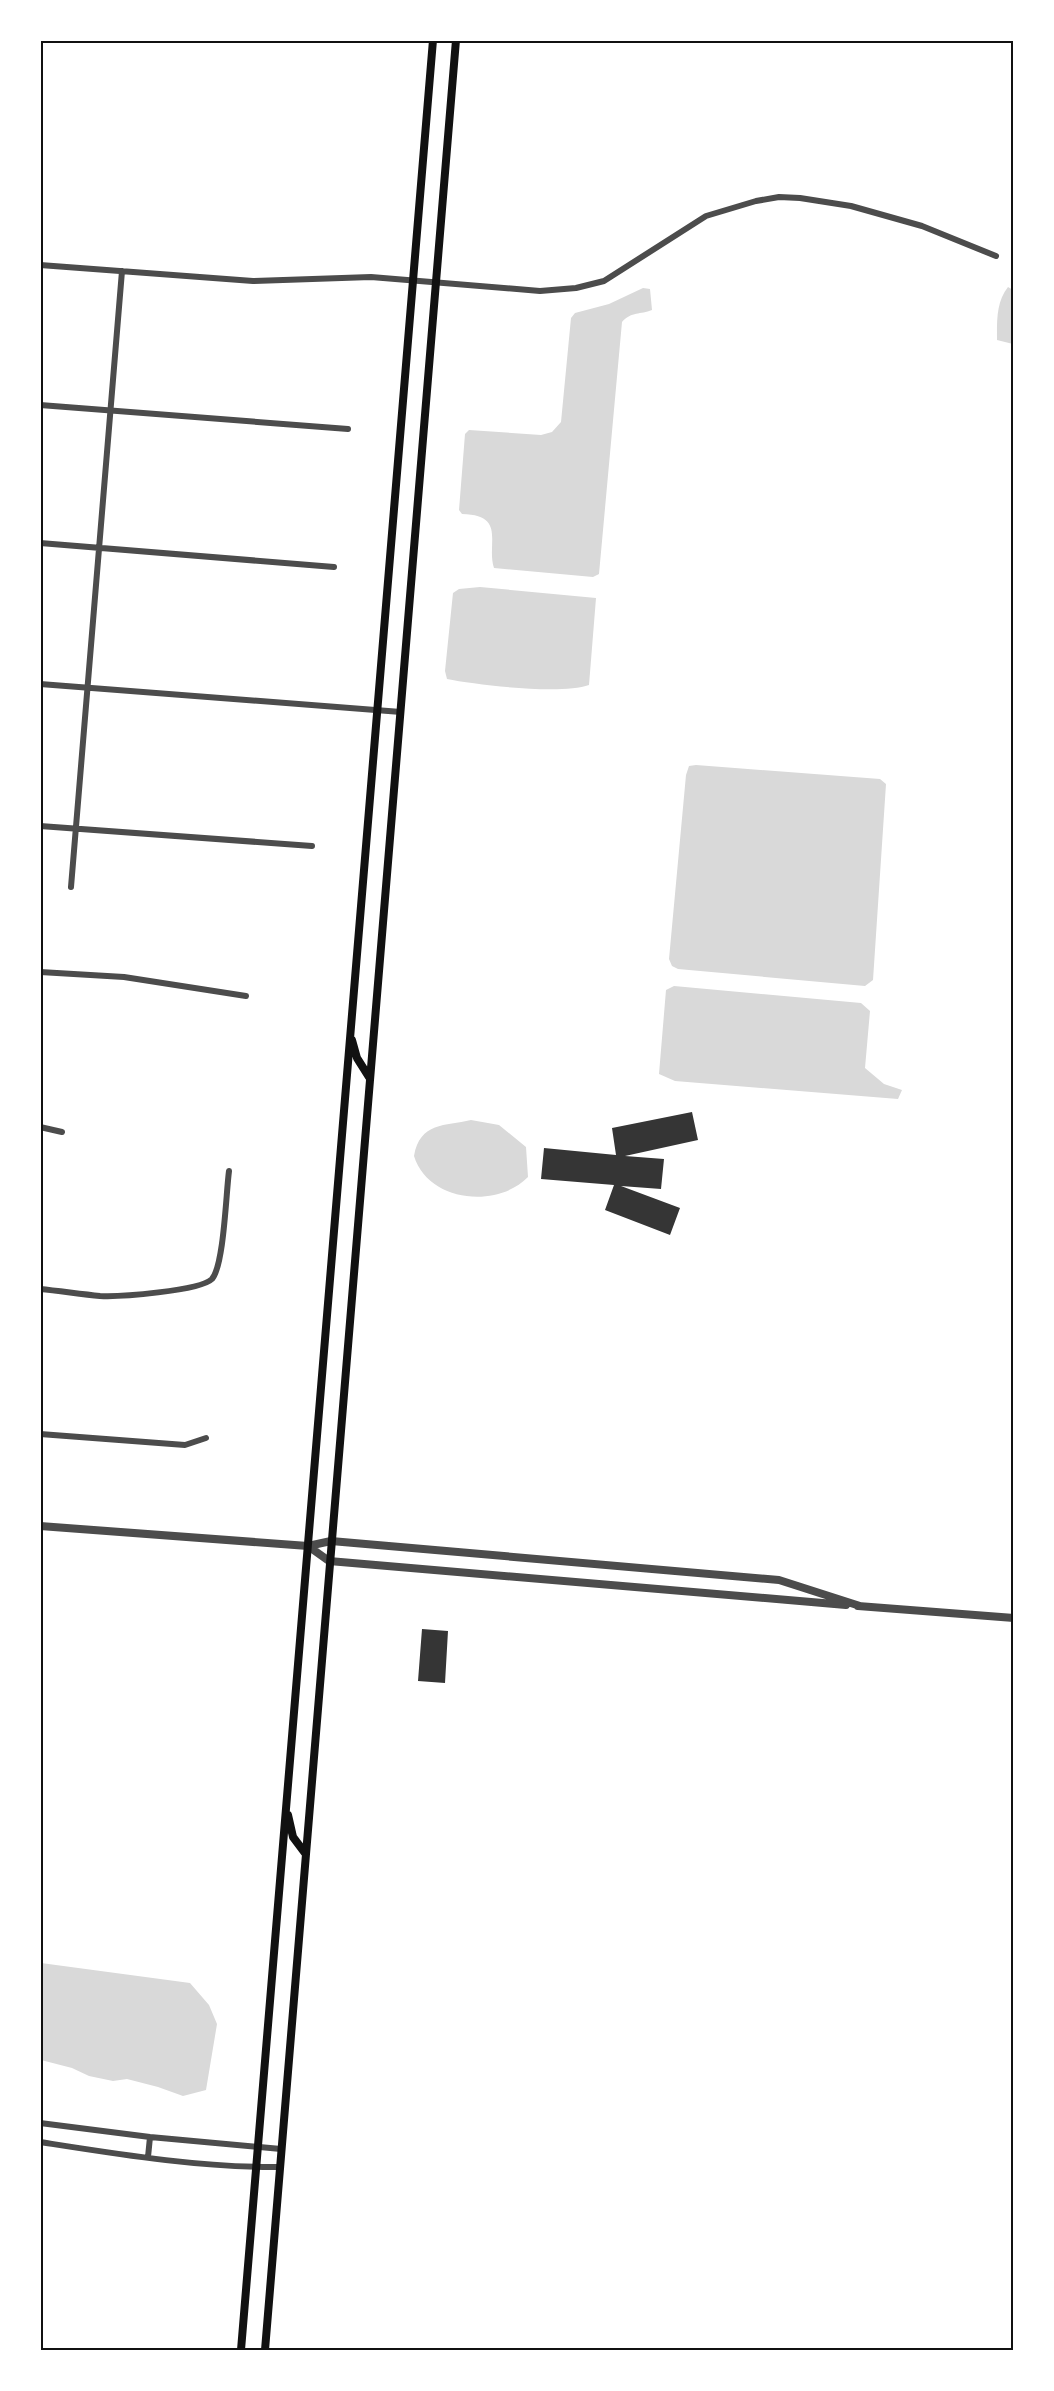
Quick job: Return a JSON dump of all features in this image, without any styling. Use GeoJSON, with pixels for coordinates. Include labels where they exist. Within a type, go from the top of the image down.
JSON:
{"type":"FeatureCollection","features":[{"type":"Feature","properties":{"kind":"main road"},"geometry":{"type":"LineString","coordinates":[[241,2350],[433,40]]}},
{"type":"Feature","properties":{"kind":"main road"},"geometry":{"type":"LineString","coordinates":[[265,2350],[456,40]]}},
{"type":"Feature","properties":{"kind":"main road"},"geometry":{"type":"LineString","coordinates":[[350,1034],[357,1058],[369,1077]]}},
{"type":"Feature","properties":{"kind":"main road"},"geometry":{"type":"LineString","coordinates":[[286,1809],[293,1837],[305,1853]]}},
{"type":"Feature","properties":{"kind":"street"},"geometry":{"type":"LineString","coordinates":[[40,264],[253,281],[370,277],[540,291],[576,288],[604,281],[706,216],[756,201],[779,197],[851,206],[922,226],[996,256]]}},
{"type":"Feature","properties":{"kind":"street"},"geometry":{"type":"LineString","coordinates":[[71,887],[122,271]]}},
{"type":"Feature","properties":{"kind":"street"},"geometry":{"type":"LineString","coordinates":[[40,405],[348,429]]}},
{"type":"Feature","properties":{"kind":"street"},"geometry":{"type":"LineString","coordinates":[[40,543],[334,567]]}},
{"type":"Feature","properties":{"kind":"street"},"geometry":{"type":"LineString","coordinates":[[40,684],[401,712]]}},
{"type":"Feature","properties":{"kind":"street"},"geometry":{"type":"LineString","coordinates":[[40,826],[312,846]]}},
{"type":"Feature","properties":{"kind":"street"},"geometry":{"type":"LineString","coordinates":[[40,972],[124,977],[246,996]]}},
{"type":"Feature","properties":{"kind":"street"},"geometry":{"type":"LineString","coordinates":[[40,1127],[62,1132]]}},
{"type":"Feature","properties":{"kind":"street"},"geometry":{"type":"LineString","coordinates":[[40,1288],[101,1296],[134,1295],[198,1286],[211,1279],[219,1263],[229,1171]]}},
{"type":"Feature","properties":{"kind":"street"},"geometry":{"type":"LineString","coordinates":[[40,1434],[185,1445],[206,1438]]}},
{"type":"Feature","properties":{"kind":"street"},"geometry":{"type":"LineString","coordinates":[[40,1526],[308,1546],[331,1540],[626,1565],[780,1581],[860,1606]]}},
{"type":"Feature","properties":{"kind":"street"},"geometry":{"type":"LineString","coordinates":[[308,1546],[329,1561],[1014,1618]]}},
{"type":"Feature","properties":{"kind":"street"},"geometry":{"type":"LineString","coordinates":[[40,2123],[150,2137],[281,2149]]}},
{"type":"Feature","properties":{"kind":"street"},"geometry":{"type":"LineString","coordinates":[[148,2157],[150,2137]]}},
{"type":"Feature","properties":{"kind":"street"},"geometry":{"type":"LineString","coordinates":[[40,2142],[148,2157],[256,2167],[280,2167]]}},
{"type":"Feature","properties":{"kind":"shaded area"},"geometry":{"type":"Polygon","coordinates":[[[1008,287],[1013,290],[1013,344],[997,340],[999,306],[1008,287]]]}},
{"type":"Feature","properties":{"kind":"shaded area"},"geometry":{"type":"Polygon","coordinates":[[[643,288],[650,289],[652,310],[633,315],[622,322],[599,574],[593,577],[494,568],[490,525],[485,519],[462,514],[459,510],[465,434],[469,430],[541,435],[552,432],[561,422],[571,318],[575,313],[609,304],[643,288]]]}},
{"type":"Feature","properties":{"kind":"shaded area"},"geometry":{"type":"Polygon","coordinates":[[[480,587],[596,598],[589,685],[576,688],[540,689],[447,679],[445,671],[453,593],[459,589],[480,587]]]}},
{"type":"Feature","properties":{"kind":"shaded area"},"geometry":{"type":"Polygon","coordinates":[[[689,766],[880,779],[886,784],[873,980],[865,986],[678,969],[672,966],[669,959],[686,775],[689,766]]]}},
{"type":"Feature","properties":{"kind":"shaded area"},"geometry":{"type":"Polygon","coordinates":[[[674,986],[861,1003],[870,1011],[865,1068],[884,1084],[902,1090],[898,1099],[675,1081],[659,1074],[666,990],[674,986]]]}},
{"type":"Feature","properties":{"kind":"shaded area"},"geometry":{"type":"Polygon","coordinates":[[[471,1120],[499,1125],[526,1147],[528,1177],[515,1187],[499,1194],[482,1197],[465,1196],[433,1183],[422,1171],[414,1156],[417,1145],[428,1131],[443,1125],[471,1120]]]}},
{"type":"Feature","properties":{"kind":"shaded area"},"geometry":{"type":"Polygon","coordinates":[[[41,1963],[190,1983],[209,2005],[217,2024],[206,2090],[183,2096],[127,2079],[113,2081],[89,2076],[72,2068],[41,2060],[41,1963]]]}},
{"type":"Feature","properties":{"kind":"building"},"geometry":{"type":"Polygon","coordinates":[[[692,1112],[698,1140],[625,1156],[664,1159],[661,1189],[621,1186],[680,1208],[670,1235],[605,1210],[614,1185],[541,1179],[544,1148],[616,1155],[612,1128],[692,1112]]]}},
{"type":"Feature","properties":{"kind":"building"},"geometry":{"type":"Polygon","coordinates":[[[422,1629],[448,1631],[445,1683],[418,1681],[422,1629]]]}}]}
